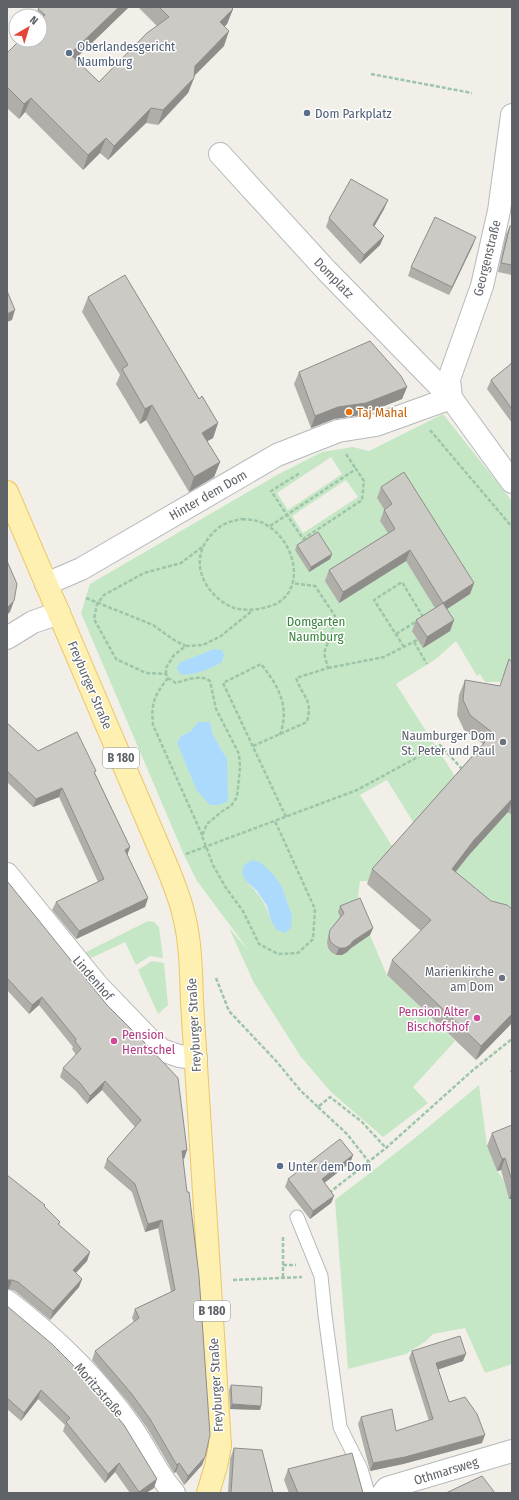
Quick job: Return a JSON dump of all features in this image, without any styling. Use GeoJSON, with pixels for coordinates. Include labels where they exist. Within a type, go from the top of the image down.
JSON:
{"type":"FeatureCollection","features":[{"type":"Feature","properties":{"kind":"main road","name":"B 180"},"geometry":{"type":"LineString","coordinates":[[7,492],[46,584]]}},
{"type":"Feature","properties":{"kind":"main road","name":"Freyburger Straße"},"geometry":{"type":"LineString","coordinates":[[46,584],[166,864],[177,892],[188,936],[220,1446],[208,1493]]}},
{"type":"Feature","properties":{"kind":"street","name":"Georgenstraße"},"geometry":{"type":"LineString","coordinates":[[451,398],[449,378],[482,286],[499,211],[512,115]]}},
{"type":"Feature","properties":{"kind":"street","name":"Domplatz"},"geometry":{"type":"LineString","coordinates":[[220,154],[326,270],[451,398],[512,482]]}},
{"type":"Feature","properties":{"kind":"street"},"geometry":{"type":"LineString","coordinates":[[414,411],[451,398]]}},
{"type":"Feature","properties":{"kind":"street","name":"Hinter dem Dom"},"geometry":{"type":"LineString","coordinates":[[46,584],[81,569],[277,454],[338,431],[376,425],[414,411]]}},
{"type":"Feature","properties":{"kind":"street"},"geometry":{"type":"LineString","coordinates":[[7,638],[33,622],[59,613]]}},
{"type":"Feature","properties":{"kind":"street","name":"Lindenhof"},"geometry":{"type":"LineString","coordinates":[[7,874],[97,985],[148,1038],[162,1050],[179,1056],[196,1058]]}},
{"type":"Feature","properties":{"kind":"street","name":"Moritzstraße"},"geometry":{"type":"LineString","coordinates":[[7,1301],[53,1340],[90,1377],[131,1427],[165,1484],[174,1493]]}},
{"type":"Feature","properties":{"kind":"street","name":"Othmarsweg"},"geometry":{"type":"LineString","coordinates":[[383,1493],[387,1488],[512,1451]]}},
{"type":"Feature","properties":{"kind":"lane"},"geometry":{"type":"LineString","coordinates":[[297,1217],[322,1276],[325,1315],[340,1427],[361,1469],[368,1493]]}},
{"type":"Feature","properties":{"kind":"path"},"geometry":{"type":"LineString","coordinates":[[371,74],[472,93]]}},
{"type":"Feature","properties":{"kind":"path"},"geometry":{"type":"LineString","coordinates":[[414,411],[512,527]]}},
{"type":"Feature","properties":{"kind":"path"},"geometry":{"type":"LineString","coordinates":[[304,470],[271,491],[303,539],[362,500],[364,482],[345,454]]}},
{"type":"Feature","properties":{"kind":"path"},"geometry":{"type":"LineString","coordinates":[[270,526],[356,469]]}},
{"type":"Feature","properties":{"kind":"path"},"geometry":{"type":"LineString","coordinates":[[166,674],[146,673],[116,659],[94,619],[98,604],[104,595],[144,573],[181,563],[202,547],[212,533],[227,523],[242,519],[259,521],[270,526],[286,542],[292,556],[294,570],[292,583],[285,596],[272,607],[254,609],[235,608],[216,598],[205,584],[199,564],[202,547]]}},
{"type":"Feature","properties":{"kind":"path"},"geometry":{"type":"LineString","coordinates":[[396,634],[424,617],[402,582],[374,600],[404,647]]}},
{"type":"Feature","properties":{"kind":"path"},"geometry":{"type":"LineString","coordinates":[[292,583],[314,586],[335,616],[332,631],[324,653],[328,668]]}},
{"type":"Feature","properties":{"kind":"path"},"geometry":{"type":"LineString","coordinates":[[86,598],[153,625],[174,640],[186,646],[203,645],[221,636],[254,609]]}},
{"type":"Feature","properties":{"kind":"path"},"geometry":{"type":"LineString","coordinates":[[253,746],[307,722],[310,711],[307,698],[298,685],[296,678],[328,668],[384,657],[417,640]]}},
{"type":"Feature","properties":{"kind":"path"},"geometry":{"type":"LineString","coordinates":[[414,642],[427,664]]}},
{"type":"Feature","properties":{"kind":"path"},"geometry":{"type":"LineString","coordinates":[[186,646],[174,655],[166,668],[166,674],[168,678],[176,683],[200,677],[206,678],[210,681],[216,709],[239,754],[240,768],[236,797],[231,806],[207,824],[202,836]]}},
{"type":"Feature","properties":{"kind":"path"},"geometry":{"type":"LineString","coordinates":[[280,735],[283,726],[284,713],[282,698],[274,681],[261,664],[223,683],[286,817]]}},
{"type":"Feature","properties":{"kind":"path"},"geometry":{"type":"LineString","coordinates":[[168,678],[160,689],[152,707],[154,725],[213,865],[226,888],[243,911],[259,944],[278,954],[298,953],[313,939],[315,909],[275,821]]}},
{"type":"Feature","properties":{"kind":"path"},"geometry":{"type":"LineString","coordinates":[[166,864],[206,846],[357,790],[440,745],[465,773]]}},
{"type":"Feature","properties":{"kind":"path"},"geometry":{"type":"LineString","coordinates":[[215,976],[229,1011],[300,1090],[347,1134],[369,1162]]}},
{"type":"Feature","properties":{"kind":"path"},"geometry":{"type":"LineString","coordinates":[[327,1194],[386,1148],[473,1070],[512,1039]]}},
{"type":"Feature","properties":{"kind":"path"},"geometry":{"type":"LineString","coordinates":[[318,1107],[330,1097],[362,1122],[386,1148]]}},
{"type":"Feature","properties":{"kind":"path"},"geometry":{"type":"LineString","coordinates":[[210,1281],[284,1277],[283,1230]]}},
{"type":"Feature","properties":{"kind":"path"},"geometry":{"type":"LineString","coordinates":[[283,1265],[298,1266]]}},
{"type":"Feature","properties":{"kind":"green space","name":"Domgarten Naumburg"},"geometry":{"type":"Polygon","coordinates":[[[443,414],[512,501],[512,692],[503,674],[501,682],[485,682],[480,674],[477,676],[456,641],[436,659],[396,684],[458,781],[369,881],[360,881],[357,905],[387,975],[455,1041],[413,1087],[428,1103],[383,1137],[331,1092],[301,1057],[254,983],[229,928],[250,952],[197,881],[184,855],[81,613],[90,584],[277,475],[322,452],[353,447],[369,451],[443,414]],[[331,457],[277,493],[288,510],[342,474],[331,457]],[[346,480],[292,516],[303,533],[358,497],[346,480]],[[210,722],[181,736],[227,759],[213,735],[210,722]],[[387,780],[360,795],[394,849],[415,825],[387,780]],[[246,881],[262,899],[271,921],[292,915],[282,887],[246,881]]]}},
{"type":"Feature","properties":{"kind":"green space"},"geometry":{"type":"Polygon","coordinates":[[[512,807],[512,922],[449,874],[467,853],[470,855],[471,853],[469,851],[476,843],[479,845],[481,843],[478,841],[486,832],[488,834],[490,832],[488,830],[494,822],[497,824],[512,807]]]}},
{"type":"Feature","properties":{"kind":"green space"},"geometry":{"type":"Polygon","coordinates":[[[148,921],[154,922],[159,927],[163,958],[150,956],[136,965],[125,942],[89,959],[84,953],[148,921]]]}},
{"type":"Feature","properties":{"kind":"green space"},"geometry":{"type":"Polygon","coordinates":[[[152,961],[164,963],[168,1005],[158,1014],[138,970],[152,961]]]}},
{"type":"Feature","properties":{"kind":"green space"},"geometry":{"type":"Polygon","coordinates":[[[479,1085],[487,1146],[497,1171],[503,1179],[509,1199],[512,1199],[512,1364],[485,1373],[465,1328],[433,1334],[426,1341],[406,1354],[348,1369],[335,1200],[415,1138],[479,1085]]]}},
{"type":"Feature","properties":{"kind":"water"},"geometry":{"type":"Polygon","coordinates":[[[214,649],[222,650],[224,655],[222,662],[196,673],[185,675],[180,674],[177,668],[179,663],[214,649]]]}},
{"type":"Feature","properties":{"kind":"water"},"geometry":{"type":"Polygon","coordinates":[[[198,722],[210,722],[213,735],[227,759],[228,801],[219,805],[210,805],[197,791],[177,743],[181,736],[191,731],[198,722]]]}},
{"type":"Feature","properties":{"kind":"water"},"geometry":{"type":"Polygon","coordinates":[[[252,860],[260,862],[273,874],[282,887],[292,915],[291,928],[285,933],[277,930],[271,921],[267,906],[257,891],[246,881],[242,873],[244,865],[252,860]]]}},
{"type":"Feature","properties":{"kind":"building"},"geometry":{"type":"Polygon","coordinates":[[[119,7],[70,54],[99,82],[147,33],[169,17],[159,7],[231,7],[233,9],[220,22],[229,31],[195,66],[194,78],[163,110],[151,108],[114,146],[106,138],[88,155],[31,98],[24,104],[7,87],[7,53],[12,48],[48,48],[48,8],[39,8],[119,7]]]}},
{"type":"Feature","properties":{"kind":"building"},"geometry":{"type":"Polygon","coordinates":[[[351,179],[388,200],[373,225],[384,236],[364,255],[329,218],[351,179]]]}},
{"type":"Feature","properties":{"kind":"building"},"geometry":{"type":"Polygon","coordinates":[[[435,217],[476,237],[452,287],[411,267],[435,217]]]}},
{"type":"Feature","properties":{"kind":"building"},"geometry":{"type":"Polygon","coordinates":[[[510,226],[512,226],[512,265],[501,263],[510,226]]]}},
{"type":"Feature","properties":{"kind":"building"},"geometry":{"type":"Polygon","coordinates":[[[125,275],[199,399],[202,396],[218,423],[202,433],[220,462],[194,477],[152,405],[145,409],[122,369],[128,365],[88,297],[125,275]]]}},
{"type":"Feature","properties":{"kind":"building"},"geometry":{"type":"Polygon","coordinates":[[[7,291],[15,310],[7,314],[7,291]]]}},
{"type":"Feature","properties":{"kind":"building"},"geometry":{"type":"Polygon","coordinates":[[[370,341],[401,376],[407,387],[366,403],[338,407],[315,416],[299,372],[370,341]]]}},
{"type":"Feature","properties":{"kind":"building"},"geometry":{"type":"Polygon","coordinates":[[[512,363],[512,409],[491,380],[512,363]]]}},
{"type":"Feature","properties":{"kind":"building"},"geometry":{"type":"Polygon","coordinates":[[[404,472],[474,583],[443,603],[410,550],[343,592],[329,570],[395,529],[384,510],[392,504],[381,487],[404,472]]]}},
{"type":"Feature","properties":{"kind":"building"},"geometry":{"type":"Polygon","coordinates":[[[318,532],[332,554],[311,567],[297,545],[318,532]]]}},
{"type":"Feature","properties":{"kind":"building"},"geometry":{"type":"Polygon","coordinates":[[[7,561],[17,584],[14,601],[7,608],[7,561]]]}},
{"type":"Feature","properties":{"kind":"building"},"geometry":{"type":"Polygon","coordinates":[[[443,603],[454,620],[427,637],[416,620],[443,603]]]}},
{"type":"Feature","properties":{"kind":"building"},"geometry":{"type":"Polygon","coordinates":[[[509,659],[512,662],[512,799],[474,840],[452,869],[491,901],[507,905],[512,909],[512,1014],[481,1046],[392,960],[431,920],[372,869],[493,733],[470,715],[463,700],[465,680],[500,686],[509,659]]]}},
{"type":"Feature","properties":{"kind":"building"},"geometry":{"type":"Polygon","coordinates":[[[7,723],[38,751],[77,732],[96,771],[94,772],[130,847],[125,850],[148,898],[79,931],[56,902],[104,879],[62,788],[36,799],[7,771],[7,723]]]}},
{"type":"Feature","properties":{"kind":"building"},"geometry":{"type":"Polygon","coordinates":[[[7,881],[107,1005],[178,1078],[187,1150],[182,1151],[187,1192],[189,1192],[199,1276],[210,1435],[205,1457],[188,1476],[179,1463],[177,1465],[150,1419],[131,1393],[95,1351],[139,1318],[135,1309],[175,1290],[162,1220],[148,1224],[135,1184],[107,1159],[141,1120],[105,1081],[90,1096],[80,1083],[63,1068],[81,1049],[75,1041],[76,1039],[42,997],[32,1005],[7,978],[7,881]]]}},
{"type":"Feature","properties":{"kind":"building"},"geometry":{"type":"Polygon","coordinates":[[[360,898],[373,928],[345,948],[339,948],[330,941],[329,935],[330,930],[344,913],[340,906],[360,898]]]}},
{"type":"Feature","properties":{"kind":"building"},"geometry":{"type":"Polygon","coordinates":[[[512,1125],[512,1181],[505,1158],[502,1159],[492,1133],[512,1125]]]}},
{"type":"Feature","properties":{"kind":"building"},"geometry":{"type":"Polygon","coordinates":[[[340,1139],[353,1155],[322,1179],[334,1196],[313,1211],[288,1179],[340,1139]]]}},
{"type":"Feature","properties":{"kind":"building"},"geometry":{"type":"Polygon","coordinates":[[[7,1175],[45,1205],[44,1206],[60,1222],[58,1224],[90,1252],[73,1270],[82,1279],[53,1311],[18,1282],[7,1280],[7,1175]]]}},
{"type":"Feature","properties":{"kind":"building"},"geometry":{"type":"Polygon","coordinates":[[[7,1306],[52,1344],[83,1375],[124,1425],[157,1479],[139,1492],[119,1463],[108,1474],[66,1422],[70,1418],[41,1390],[24,1413],[7,1398],[7,1306]]]}},
{"type":"Feature","properties":{"kind":"building"},"geometry":{"type":"Polygon","coordinates":[[[460,1336],[466,1354],[436,1363],[449,1402],[465,1397],[477,1414],[485,1435],[405,1457],[373,1463],[361,1417],[392,1409],[396,1431],[433,1419],[412,1351],[460,1336]]]}},
{"type":"Feature","properties":{"kind":"building"},"geometry":{"type":"Polygon","coordinates":[[[231,1385],[262,1387],[261,1406],[232,1404],[231,1385]]]}},
{"type":"Feature","properties":{"kind":"building"},"geometry":{"type":"Polygon","coordinates":[[[234,1448],[262,1450],[273,1493],[231,1493],[234,1448]]]}},
{"type":"Feature","properties":{"kind":"building"},"geometry":{"type":"Polygon","coordinates":[[[352,1453],[363,1493],[298,1493],[288,1469],[352,1453]]]}},
{"type":"Feature","properties":{"kind":"building"},"geometry":{"type":"Polygon","coordinates":[[[482,1476],[495,1493],[446,1493],[482,1476]]]}},
{"type":"Feature","properties":{"kind":"place","name":"Oberlandesgericht Naumburg"},"geometry":{"type":"Point","coordinates":[69,53]}},
{"type":"Feature","properties":{"kind":"place","name":"Dom Parkplatz"},"geometry":{"type":"Point","coordinates":[307,113]}},
{"type":"Feature","properties":{"kind":"place","name":"Taj Mahal"},"geometry":{"type":"Point","coordinates":[349,412]}},
{"type":"Feature","properties":{"kind":"place","name":"Naumburger Dom St. Peter und Paul"},"geometry":{"type":"Point","coordinates":[503,742]}},
{"type":"Feature","properties":{"kind":"place","name":"Marienkirche am Dom"},"geometry":{"type":"Point","coordinates":[502,978]}},
{"type":"Feature","properties":{"kind":"place","name":"Pension Alter Bischofshof"},"geometry":{"type":"Point","coordinates":[477,1018]}},
{"type":"Feature","properties":{"kind":"place","name":"Pension Hentschel"},"geometry":{"type":"Point","coordinates":[114,1041]}},
{"type":"Feature","properties":{"kind":"place","name":"Unter dem Dom"},"geometry":{"type":"Point","coordinates":[280,1166]}}]}
